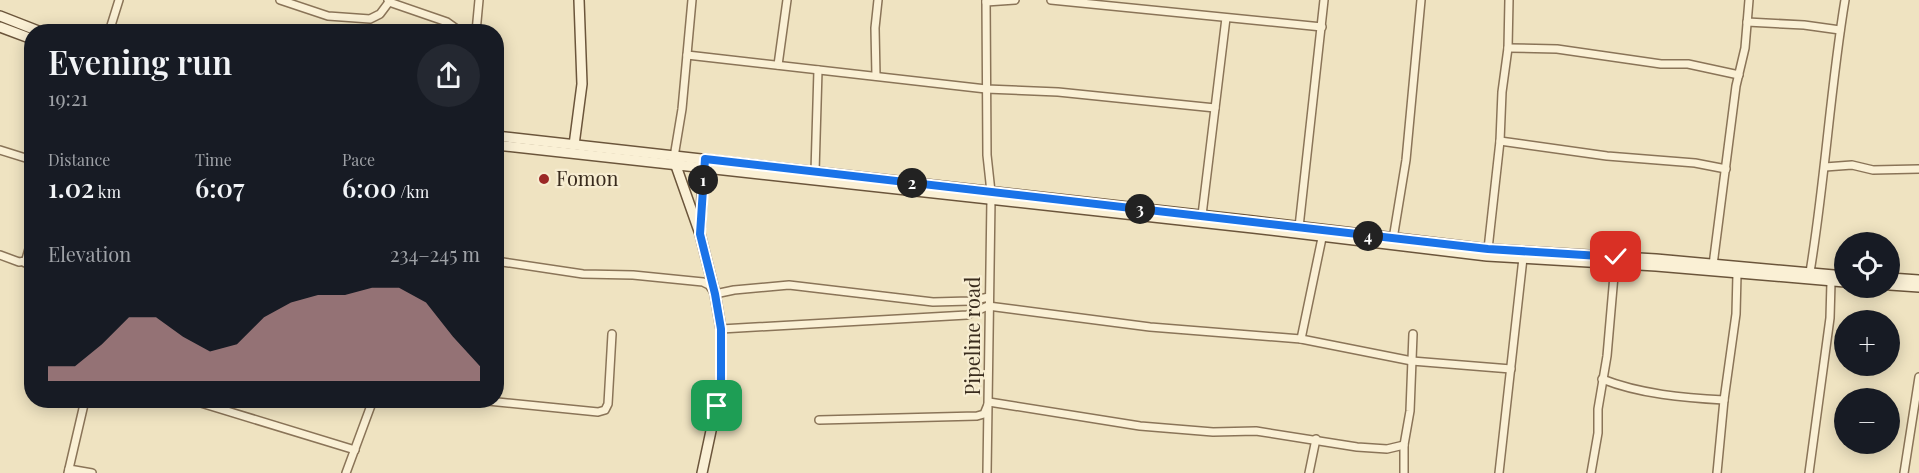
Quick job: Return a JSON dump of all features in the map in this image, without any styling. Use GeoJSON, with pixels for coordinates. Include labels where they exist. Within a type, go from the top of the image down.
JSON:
{"type":"FeatureCollection","features":[{"type":"Feature","properties":{"kind":"main road"},"geometry":{"type":"LineString","coordinates":[[574,145],[582,84],[579,0]]}},
{"type":"Feature","properties":{"kind":"main road"},"geometry":{"type":"LineString","coordinates":[[0,16],[24,25]]}},
{"type":"Feature","properties":{"kind":"main road"},"geometry":{"type":"LineString","coordinates":[[0,27],[24,36]]}},
{"type":"Feature","properties":{"kind":"main road"},"geometry":{"type":"LineString","coordinates":[[504,137],[675,161]]}},
{"type":"Feature","properties":{"kind":"main road"},"geometry":{"type":"LineString","coordinates":[[504,146],[675,161],[991,196],[1322,238],[1487,256],[1832,282]]}},
{"type":"Feature","properties":{"kind":"main road"},"geometry":{"type":"LineString","coordinates":[[675,161],[700,234],[721,329],[721,384],[702,473]]}},
{"type":"Feature","properties":{"kind":"main road"},"geometry":{"type":"LineString","coordinates":[[704,164],[815,172],[991,196],[1202,216],[1488,249],[1656,259],[1834,275]]}},
{"type":"Feature","properties":{"kind":"main road"},"geometry":{"type":"LineString","coordinates":[[700,234],[704,164]]}},
{"type":"Feature","properties":{"kind":"main road"},"geometry":{"type":"LineString","coordinates":[[1900,279],[1919,280]]}},
{"type":"Feature","properties":{"kind":"main road"},"geometry":{"type":"LineString","coordinates":[[1900,286],[1919,287]]}},
{"type":"Feature","properties":{"kind":"street"},"geometry":{"type":"LineString","coordinates":[[112,24],[119,0]]}},
{"type":"Feature","properties":{"kind":"street"},"geometry":{"type":"LineString","coordinates":[[280,0],[289,1],[328,16],[370,19],[380,14],[389,1],[450,24]]}},
{"type":"Feature","properties":{"kind":"street"},"geometry":{"type":"LineString","coordinates":[[477,24],[479,0]]}},
{"type":"Feature","properties":{"kind":"street"},"geometry":{"type":"LineString","coordinates":[[675,161],[692,0]]}},
{"type":"Feature","properties":{"kind":"street"},"geometry":{"type":"LineString","coordinates":[[778,65],[787,0]]}},
{"type":"Feature","properties":{"kind":"street"},"geometry":{"type":"LineString","coordinates":[[876,76],[875,28],[878,0]]}},
{"type":"Feature","properties":{"kind":"street"},"geometry":{"type":"LineString","coordinates":[[986,1],[1015,0]]}},
{"type":"Feature","properties":{"kind":"street"},"geometry":{"type":"LineString","coordinates":[[1051,0],[1322,27]]}},
{"type":"Feature","properties":{"kind":"street"},"geometry":{"type":"LineString","coordinates":[[1299,227],[1324,0]]}},
{"type":"Feature","properties":{"kind":"street"},"geometry":{"type":"LineString","coordinates":[[1393,239],[1406,160],[1421,0]]}},
{"type":"Feature","properties":{"kind":"street"},"geometry":{"type":"LineString","coordinates":[[1488,249],[1508,48],[1509,0]]}},
{"type":"Feature","properties":{"kind":"street"},"geometry":{"type":"LineString","coordinates":[[1713,265],[1736,86],[1745,48],[1749,0]]}},
{"type":"Feature","properties":{"kind":"street"},"geometry":{"type":"LineString","coordinates":[[1810,272],[1845,0]]}},
{"type":"Feature","properties":{"kind":"street","name":"Pipeline road"},"geometry":{"type":"LineString","coordinates":[[986,1],[987,155],[991,196],[987,473]]}},
{"type":"Feature","properties":{"kind":"street"},"geometry":{"type":"LineString","coordinates":[[1202,216],[1226,18]]}},
{"type":"Feature","properties":{"kind":"street"},"geometry":{"type":"LineString","coordinates":[[1747,22],[1804,25],[1840,30]]}},
{"type":"Feature","properties":{"kind":"street"},"geometry":{"type":"LineString","coordinates":[[1508,48],[1557,50],[1661,64],[1688,64],[1739,75]]}},
{"type":"Feature","properties":{"kind":"street"},"geometry":{"type":"LineString","coordinates":[[687,55],[986,88],[1058,92],[1215,108]]}},
{"type":"Feature","properties":{"kind":"street"},"geometry":{"type":"LineString","coordinates":[[815,172],[818,69]]}},
{"type":"Feature","properties":{"kind":"street"},"geometry":{"type":"LineString","coordinates":[[1500,141],[1607,156],[1695,163],[1726,169]]}},
{"type":"Feature","properties":{"kind":"street"},"geometry":{"type":"LineString","coordinates":[[0,150],[24,158]]}},
{"type":"Feature","properties":{"kind":"street"},"geometry":{"type":"LineString","coordinates":[[1825,167],[1852,165],[1873,170],[1919,169]]}},
{"type":"Feature","properties":{"kind":"street"},"geometry":{"type":"LineString","coordinates":[[1301,339],[1322,238]]}},
{"type":"Feature","properties":{"kind":"street"},"geometry":{"type":"LineString","coordinates":[[0,255],[24,260]]}},
{"type":"Feature","properties":{"kind":"street"},"geometry":{"type":"LineString","coordinates":[[1499,473],[1523,258]]}},
{"type":"Feature","properties":{"kind":"street"},"geometry":{"type":"LineString","coordinates":[[504,262],[583,274],[633,275],[703,282],[709,285],[715,294],[789,285],[933,303],[988,301],[1150,327],[1301,339],[1412,361],[1511,369]]}},
{"type":"Feature","properties":{"kind":"street"},"geometry":{"type":"LineString","coordinates":[[1591,473],[1598,433],[1602,379],[1607,356],[1615,264]]}},
{"type":"Feature","properties":{"kind":"street"},"geometry":{"type":"LineString","coordinates":[[1717,473],[1736,314],[1737,274]]}},
{"type":"Feature","properties":{"kind":"street"},"geometry":{"type":"LineString","coordinates":[[1809,473],[1832,282]]}},
{"type":"Feature","properties":{"kind":"street"},"geometry":{"type":"LineString","coordinates":[[721,329],[967,315],[988,301]]}},
{"type":"Feature","properties":{"kind":"street"},"geometry":{"type":"LineString","coordinates":[[504,403],[598,412],[605,410],[608,404],[612,334]]}},
{"type":"Feature","properties":{"kind":"street"},"geometry":{"type":"LineString","coordinates":[[1404,473],[1404,445],[1410,411],[1413,334]]}},
{"type":"Feature","properties":{"kind":"street"},"geometry":{"type":"LineString","coordinates":[[1904,473],[1919,377]]}},
{"type":"Feature","properties":{"kind":"street"},"geometry":{"type":"LineString","coordinates":[[1602,379],[1640,390],[1724,400]]}},
{"type":"Feature","properties":{"kind":"street"},"geometry":{"type":"LineString","coordinates":[[819,420],[976,416],[984,414],[989,402],[1140,426],[1213,432],[1256,431],[1357,447],[1388,449],[1404,445]]}},
{"type":"Feature","properties":{"kind":"street"},"geometry":{"type":"LineString","coordinates":[[83,408],[68,471],[92,473]]}},
{"type":"Feature","properties":{"kind":"street"},"geometry":{"type":"LineString","coordinates":[[217,408],[355,450]]}},
{"type":"Feature","properties":{"kind":"street"},"geometry":{"type":"LineString","coordinates":[[346,473],[370,408]]}},
{"type":"Feature","properties":{"kind":"street"},"geometry":{"type":"LineString","coordinates":[[1309,473],[1316,440]]}},
{"type":"Feature","properties":{"kind":"place","name":"Fomon"},"geometry":{"type":"Point","coordinates":[544,179]}},
{"type":"Feature","properties":{"kind":"route"},"geometry":{"type":"LineString","coordinates":[[717,406],[721,384],[721,329],[700,234],[705,159],[1488,249],[1616,257]]}}]}
